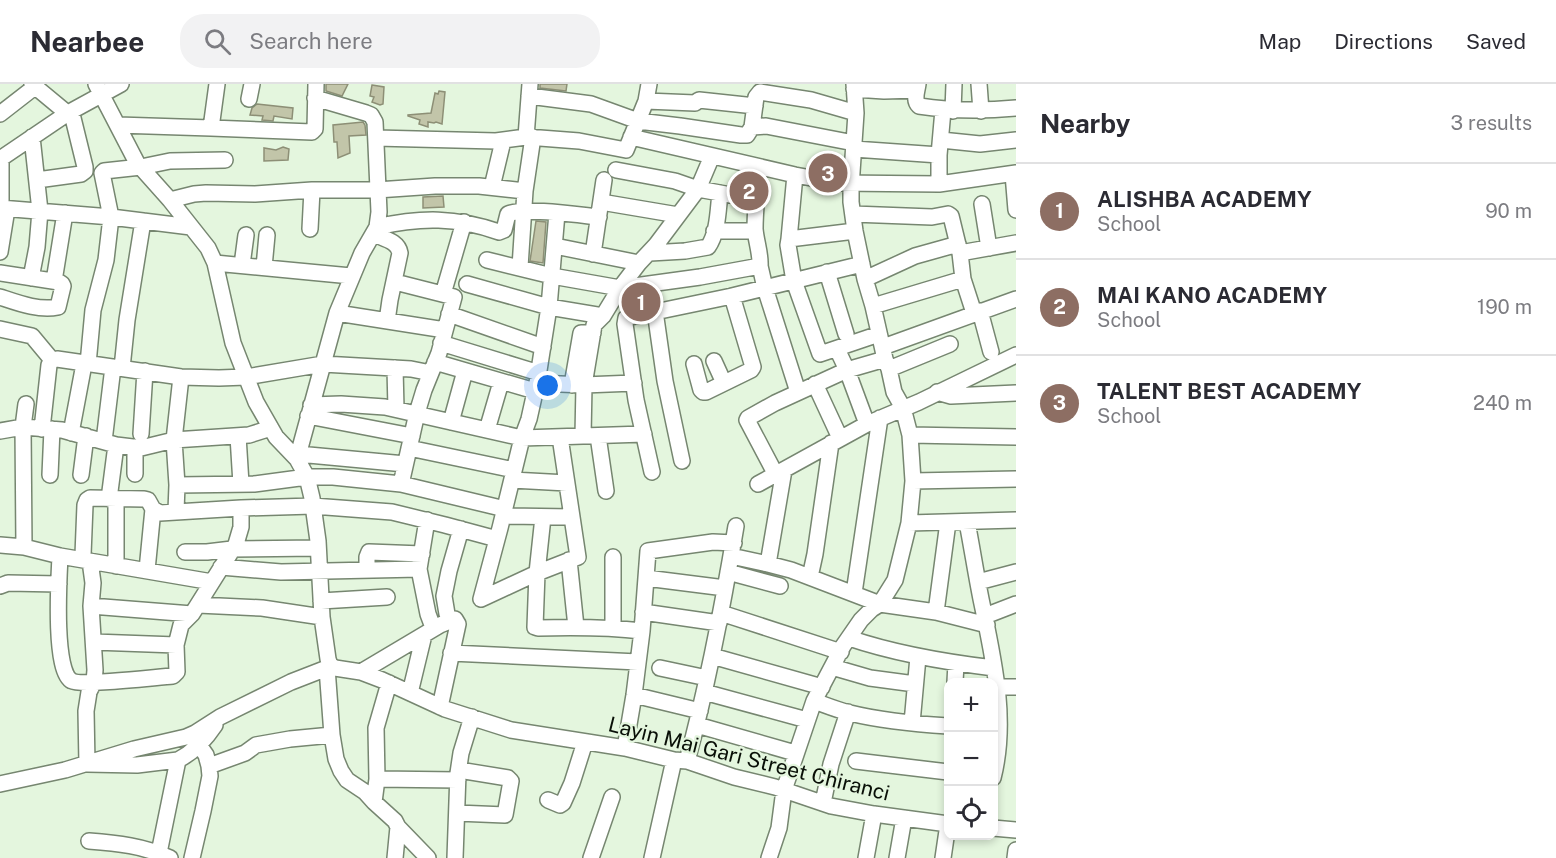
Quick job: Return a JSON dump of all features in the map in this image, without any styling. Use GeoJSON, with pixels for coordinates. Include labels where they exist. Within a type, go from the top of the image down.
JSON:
{"type":"FeatureCollection","features":[{"type":"Feature","properties":{"kind":"street"},"geometry":{"type":"LineString","coordinates":[[0,252],[3,209],[0,159],[99,89],[121,84]]}},
{"type":"Feature","properties":{"kind":"street"},"geometry":{"type":"LineString","coordinates":[[211,128],[217,84]]}},
{"type":"Feature","properties":{"kind":"street"},"geometry":{"type":"LineString","coordinates":[[376,138],[503,141],[530,137],[579,141],[625,150],[646,101],[649,84]]}},
{"type":"Feature","properties":{"kind":"street"},"geometry":{"type":"LineString","coordinates":[[939,184],[940,148],[954,84]]}},
{"type":"Feature","properties":{"kind":"street"},"geometry":{"type":"LineString","coordinates":[[979,84],[981,111]]}},
{"type":"Feature","properties":{"kind":"street"},"geometry":{"type":"LineString","coordinates":[[0,114],[34,85],[73,118],[85,171],[81,174],[37,180]]}},
{"type":"Feature","properties":{"kind":"street"},"geometry":{"type":"LineString","coordinates":[[769,858],[779,828],[784,790],[807,720],[818,694],[849,638],[861,620],[880,603],[895,580],[909,523],[913,482],[910,435],[903,408],[894,392],[855,231],[851,184],[856,113],[854,86],[918,87],[915,97],[917,105],[948,110],[981,111],[1016,108]]}},
{"type":"Feature","properties":{"kind":"street"},"geometry":{"type":"LineString","coordinates":[[118,125],[312,132],[315,129],[315,88],[371,115],[375,122],[379,212],[376,231],[351,276],[337,313],[298,457]]}},
{"type":"Feature","properties":{"kind":"street"},"geometry":{"type":"LineString","coordinates":[[99,89],[137,162],[208,248],[215,263],[233,343],[256,402],[276,437],[298,457],[306,477],[312,498],[318,548],[332,735],[336,759],[341,771],[347,780],[365,792],[390,815],[398,827],[428,858]]}},
{"type":"Feature","properties":{"kind":"street"},"geometry":{"type":"LineString","coordinates":[[520,267],[530,137],[530,90],[591,104],[638,121],[741,135],[747,135],[752,127],[756,97],[760,93],[811,100],[856,113]]}},
{"type":"Feature","properties":{"kind":"street"},"geometry":{"type":"LineString","coordinates":[[646,101],[696,103],[698,92],[755,106]]}},
{"type":"Feature","properties":{"kind":"street"},"geometry":{"type":"LineString","coordinates":[[752,127],[766,126],[854,146],[940,148],[1016,140]]}},
{"type":"Feature","properties":{"kind":"street"},"geometry":{"type":"LineString","coordinates":[[31,278],[37,247],[40,211],[32,137]]}},
{"type":"Feature","properties":{"kind":"street"},"geometry":{"type":"LineString","coordinates":[[631,137],[822,181],[851,184],[939,184],[1014,174],[1016,210]]}},
{"type":"Feature","properties":{"kind":"street"},"geometry":{"type":"LineString","coordinates":[[492,186],[503,141]]}},
{"type":"Feature","properties":{"kind":"street"},"geometry":{"type":"LineString","coordinates":[[606,491],[578,385],[592,333],[596,322],[603,316],[620,288],[698,189],[712,156]]}},
{"type":"Feature","properties":{"kind":"street"},"geometry":{"type":"LineString","coordinates":[[81,475],[79,434],[86,364],[93,310],[106,260],[111,217],[102,173],[170,161],[225,160]]}},
{"type":"Feature","properties":{"kind":"street"},"geometry":{"type":"LineString","coordinates":[[758,167],[756,244],[765,288],[798,392]]}},
{"type":"Feature","properties":{"kind":"street"},"geometry":{"type":"LineString","coordinates":[[616,170],[758,200]]}},
{"type":"Feature","properties":{"kind":"street"},"geometry":{"type":"LineString","coordinates":[[795,175],[788,245],[794,281],[821,354],[837,349],[884,352],[950,344]]}},
{"type":"Feature","properties":{"kind":"street"},"geometry":{"type":"LineString","coordinates":[[593,254],[603,180]]}},
{"type":"Feature","properties":{"kind":"street"},"geometry":{"type":"LineString","coordinates":[[170,200],[194,194],[377,190],[435,186],[492,186],[525,191]]}},
{"type":"Feature","properties":{"kind":"street"},"geometry":{"type":"LineString","coordinates":[[310,229],[312,190]]}},
{"type":"Feature","properties":{"kind":"street"},"geometry":{"type":"LineString","coordinates":[[555,246],[593,254],[644,258],[708,247],[714,231],[720,193]]}},
{"type":"Feature","properties":{"kind":"street"},"geometry":{"type":"LineString","coordinates":[[982,204],[989,248]]}},
{"type":"Feature","properties":{"kind":"street"},"geometry":{"type":"LineString","coordinates":[[3,209],[111,217],[191,227]]}},
{"type":"Feature","properties":{"kind":"street"},"geometry":{"type":"LineString","coordinates":[[376,231],[421,219],[464,222],[499,232],[504,230],[508,214],[525,211],[556,213],[600,209],[678,215]]}},
{"type":"Feature","properties":{"kind":"street"},"geometry":{"type":"LineString","coordinates":[[54,281],[65,213]]}},
{"type":"Feature","properties":{"kind":"street"},"geometry":{"type":"LineString","coordinates":[[556,213],[549,307],[537,383],[481,599],[578,557],[560,437]]}},
{"type":"Feature","properties":{"kind":"street"},"geometry":{"type":"LineString","coordinates":[[853,214],[932,217],[948,214],[952,219],[959,248],[963,279],[991,352]]}},
{"type":"Feature","properties":{"kind":"street"},"geometry":{"type":"LineString","coordinates":[[116,566],[110,443],[118,368],[143,221]]}},
{"type":"Feature","properties":{"kind":"street"},"geometry":{"type":"LineString","coordinates":[[443,294],[464,222]]}},
{"type":"Feature","properties":{"kind":"street"},"geometry":{"type":"LineString","coordinates":[[376,231],[395,243],[400,253],[387,321]]}},
{"type":"Feature","properties":{"kind":"street"},"geometry":{"type":"LineString","coordinates":[[714,231],[755,231]]}},
{"type":"Feature","properties":{"kind":"street"},"geometry":{"type":"LineString","coordinates":[[789,239],[855,231]]}},
{"type":"Feature","properties":{"kind":"street"},"geometry":{"type":"LineString","coordinates":[[242,265],[246,235]]}},
{"type":"Feature","properties":{"kind":"street"},"geometry":{"type":"LineString","coordinates":[[264,267],[267,235]]}},
{"type":"Feature","properties":{"kind":"street"},"geometry":{"type":"LineString","coordinates":[[652,472],[634,383],[626,318],[732,296],[827,272],[863,271],[915,256],[959,248],[989,248],[1016,243]]}},
{"type":"Feature","properties":{"kind":"street"},"geometry":{"type":"LineString","coordinates":[[487,260],[552,276],[620,288],[760,266]]}},
{"type":"Feature","properties":{"kind":"street"},"geometry":{"type":"LineString","coordinates":[[215,263],[351,276]]}},
{"type":"Feature","properties":{"kind":"street"},"geometry":{"type":"LineString","coordinates":[[827,272],[846,334]]}},
{"type":"Feature","properties":{"kind":"street"},"geometry":{"type":"LineString","coordinates":[[0,273],[59,282],[63,286],[58,307],[37,308],[0,297]]}},
{"type":"Feature","properties":{"kind":"street"},"geometry":{"type":"LineString","coordinates":[[873,306],[963,279]]}},
{"type":"Feature","properties":{"kind":"street"},"geometry":{"type":"LineString","coordinates":[[395,282],[454,297],[417,414],[401,484]]}},
{"type":"Feature","properties":{"kind":"street"},"geometry":{"type":"LineString","coordinates":[[467,285],[549,307],[603,316]]}},
{"type":"Feature","properties":{"kind":"street"},"geometry":{"type":"LineString","coordinates":[[694,364],[703,392],[749,372],[753,367],[732,296]]}},
{"type":"Feature","properties":{"kind":"street"},"geometry":{"type":"LineString","coordinates":[[768,564],[780,473],[747,419],[753,414],[884,352],[977,312],[1016,300]]}},
{"type":"Feature","properties":{"kind":"street"},"geometry":{"type":"LineString","coordinates":[[32,336],[37,308]]}},
{"type":"Feature","properties":{"kind":"street"},"geometry":{"type":"LineString","coordinates":[[655,311],[665,381],[682,461]]}},
{"type":"Feature","properties":{"kind":"street"},"geometry":{"type":"LineString","coordinates":[[337,313],[387,321],[443,336],[537,383]]}},
{"type":"Feature","properties":{"kind":"street"},"geometry":{"type":"LineString","coordinates":[[449,314],[543,347]]}},
{"type":"Feature","properties":{"kind":"street"},"geometry":{"type":"LineString","coordinates":[[0,329],[32,336],[52,360]]}},
{"type":"Feature","properties":{"kind":"street"},"geometry":{"type":"LineString","coordinates":[[837,349],[874,421],[854,593]]}},
{"type":"Feature","properties":{"kind":"street"},"geometry":{"type":"LineString","coordinates":[[758,484],[874,421],[1016,355]]}},
{"type":"Feature","properties":{"kind":"street"},"geometry":{"type":"LineString","coordinates":[[52,360],[181,377],[246,376],[323,364],[465,371],[501,382],[578,385],[634,383]]}},
{"type":"Feature","properties":{"kind":"street"},"geometry":{"type":"LineString","coordinates":[[50,475],[47,429],[49,365],[52,360]]}},
{"type":"Feature","properties":{"kind":"street"},"geometry":{"type":"LineString","coordinates":[[714,361],[724,384]]}},
{"type":"Feature","properties":{"kind":"street"},"geometry":{"type":"LineString","coordinates":[[395,368],[396,409]]}},
{"type":"Feature","properties":{"kind":"street"},"geometry":{"type":"LineString","coordinates":[[135,474],[145,371]]}},
{"type":"Feature","properties":{"kind":"street"},"geometry":{"type":"LineString","coordinates":[[451,422],[465,371]]}},
{"type":"Feature","properties":{"kind":"street"},"geometry":{"type":"LineString","coordinates":[[176,511],[174,440],[181,377]]}},
{"type":"Feature","properties":{"kind":"street"},"geometry":{"type":"LineString","coordinates":[[487,430],[501,382]]}},
{"type":"Feature","properties":{"kind":"street"},"geometry":{"type":"LineString","coordinates":[[810,577],[836,441],[815,384]]}},
{"type":"Feature","properties":{"kind":"street"},"geometry":{"type":"LineString","coordinates":[[938,392],[951,396],[1016,393]]}},
{"type":"Feature","properties":{"kind":"street"},"geometry":{"type":"LineString","coordinates":[[24,547],[23,427],[26,404]]}},
{"type":"Feature","properties":{"kind":"street"},"geometry":{"type":"LineString","coordinates":[[310,411],[362,405],[396,409],[522,438],[644,434]]}},
{"type":"Feature","properties":{"kind":"street"},"geometry":{"type":"LineString","coordinates":[[360,426],[362,405]]}},
{"type":"Feature","properties":{"kind":"street"},"geometry":{"type":"LineString","coordinates":[[310,411],[513,475],[567,483]]}},
{"type":"Feature","properties":{"kind":"street"},"geometry":{"type":"LineString","coordinates":[[0,430],[23,427],[79,434],[110,443],[138,441]]}},
{"type":"Feature","properties":{"kind":"street"},"geometry":{"type":"LineString","coordinates":[[138,441],[141,448],[174,440],[249,435],[271,428]]}},
{"type":"Feature","properties":{"kind":"street"},"geometry":{"type":"LineString","coordinates":[[910,435],[1016,437]]}},
{"type":"Feature","properties":{"kind":"street"},"geometry":{"type":"LineString","coordinates":[[238,436],[241,484]]}},
{"type":"Feature","properties":{"kind":"street"},"geometry":{"type":"LineString","coordinates":[[298,457],[405,464]]}},
{"type":"Feature","properties":{"kind":"street"},"geometry":{"type":"LineString","coordinates":[[177,485],[241,484],[306,477],[333,477],[401,484],[504,513],[572,517]]}},
{"type":"Feature","properties":{"kind":"street"},"geometry":{"type":"LineString","coordinates":[[913,482],[1016,479]]}},
{"type":"Feature","properties":{"kind":"street"},"geometry":{"type":"LineString","coordinates":[[90,561],[85,560],[82,555],[87,500],[90,498],[148,500],[153,510],[147,570]]}},
{"type":"Feature","properties":{"kind":"street"},"geometry":{"type":"LineString","coordinates":[[153,510],[160,513],[313,506],[392,512],[497,539]]}},
{"type":"Feature","properties":{"kind":"street"},"geometry":{"type":"LineString","coordinates":[[60,556],[59,643],[61,659],[66,676],[70,681],[76,683],[173,676],[177,672],[176,645],[181,625],[195,610],[238,540],[241,508]]}},
{"type":"Feature","properties":{"kind":"street"},"geometry":{"type":"LineString","coordinates":[[543,517],[537,573],[535,627],[613,628],[642,631]]}},
{"type":"Feature","properties":{"kind":"street"},"geometry":{"type":"LineString","coordinates":[[410,693],[428,628],[420,561],[427,520]]}},
{"type":"Feature","properties":{"kind":"street"},"geometry":{"type":"LineString","coordinates":[[909,523],[1016,520]]}},
{"type":"Feature","properties":{"kind":"street"},"geometry":{"type":"LineString","coordinates":[[936,612],[948,522]]}},
{"type":"Feature","properties":{"kind":"street"},"geometry":{"type":"LineString","coordinates":[[967,522],[996,678]]}},
{"type":"Feature","properties":{"kind":"street"},"geometry":{"type":"LineString","coordinates":[[651,858],[681,761],[699,718],[736,526]]}},
{"type":"Feature","properties":{"kind":"street"},"geometry":{"type":"LineString","coordinates":[[447,614],[444,596],[461,529]]}},
{"type":"Feature","properties":{"kind":"street"},"geometry":{"type":"LineString","coordinates":[[625,748],[642,631],[648,551],[713,542],[880,603],[986,621],[1016,604]]}},
{"type":"Feature","properties":{"kind":"street"},"geometry":{"type":"LineString","coordinates":[[0,545],[24,547],[60,556],[212,582]]}},
{"type":"Feature","properties":{"kind":"street"},"geometry":{"type":"LineString","coordinates":[[185,552],[318,548]]}},
{"type":"Feature","properties":{"kind":"street"},"geometry":{"type":"LineString","coordinates":[[221,567],[281,572],[366,570],[369,552],[420,561]]}},
{"type":"Feature","properties":{"kind":"street"},"geometry":{"type":"LineString","coordinates":[[613,557],[613,628]]}},
{"type":"Feature","properties":{"kind":"street"},"geometry":{"type":"LineString","coordinates":[[569,560],[576,627]]}},
{"type":"Feature","properties":{"kind":"street"},"geometry":{"type":"LineString","coordinates":[[87,764],[86,711],[88,692],[94,682],[95,656],[91,606],[93,583],[90,561]]}},
{"type":"Feature","properties":{"kind":"street"},"geometry":{"type":"LineString","coordinates":[[978,582],[1016,572]]}},
{"type":"Feature","properties":{"kind":"street"},"geometry":{"type":"LineString","coordinates":[[646,578],[727,580],[780,586]]}},
{"type":"Feature","properties":{"kind":"street"},"geometry":{"type":"LineString","coordinates":[[0,586],[8,583],[59,584]]}},
{"type":"Feature","properties":{"kind":"street"},"geometry":{"type":"LineString","coordinates":[[321,601],[387,597]]}},
{"type":"Feature","properties":{"kind":"street"},"geometry":{"type":"LineString","coordinates":[[91,606],[195,610],[262,608],[322,617]]}},
{"type":"Feature","properties":{"kind":"street"},"geometry":{"type":"LineString","coordinates":[[644,612],[720,618],[841,652]]}},
{"type":"Feature","properties":{"kind":"street"},"geometry":{"type":"LineString","coordinates":[[361,672],[428,628],[455,619],[458,624],[440,707]]}},
{"type":"Feature","properties":{"kind":"street"},"geometry":{"type":"LineString","coordinates":[[849,638],[878,648],[918,657],[994,668]]}},
{"type":"Feature","properties":{"kind":"street"},"geometry":{"type":"LineString","coordinates":[[94,642],[176,645]]}},
{"type":"Feature","properties":{"kind":"street"},"geometry":{"type":"LineString","coordinates":[[451,653],[638,662]]}},
{"type":"Feature","properties":{"kind":"street"},"geometry":{"type":"LineString","coordinates":[[712,656],[818,694],[848,712],[912,723],[944,726]]}},
{"type":"Feature","properties":{"kind":"street"},"geometry":{"type":"LineString","coordinates":[[912,723],[918,657]]}},
{"type":"Feature","properties":{"kind":"street"},"geometry":{"type":"LineString","coordinates":[[955,678],[956,663]]}},
{"type":"Feature","properties":{"kind":"street"},"geometry":{"type":"LineString","coordinates":[[0,784],[45,775],[134,749],[186,737],[220,717],[328,666]]}},
{"type":"Feature","properties":{"kind":"street","name":"Layin Mai Gari Street Chiranci"},"geometry":{"type":"LineString","coordinates":[[328,666],[361,672],[440,707],[512,730],[625,748],[681,761],[752,780],[831,806],[944,823]]}},
{"type":"Feature","properties":{"kind":"street"},"geometry":{"type":"LineString","coordinates":[[660,668],[807,720]]}},
{"type":"Feature","properties":{"kind":"street"},"geometry":{"type":"LineString","coordinates":[[832,668],[870,678],[915,684]]}},
{"type":"Feature","properties":{"kind":"street"},"geometry":{"type":"LineString","coordinates":[[374,802],[377,779],[376,728],[389,683]]}},
{"type":"Feature","properties":{"kind":"street"},"geometry":{"type":"LineString","coordinates":[[998,687],[1016,687]]}},
{"type":"Feature","properties":{"kind":"street"},"geometry":{"type":"LineString","coordinates":[[998,694],[1001,717],[998,728]]}},
{"type":"Feature","properties":{"kind":"street"},"geometry":{"type":"LineString","coordinates":[[634,695],[795,753]]}},
{"type":"Feature","properties":{"kind":"street"},"geometry":{"type":"LineString","coordinates":[[822,802],[831,764],[848,712]]}},
{"type":"Feature","properties":{"kind":"street"},"geometry":{"type":"LineString","coordinates":[[87,764],[137,765],[178,760],[190,754],[199,745],[220,717]]}},
{"type":"Feature","properties":{"kind":"street"},"geometry":{"type":"LineString","coordinates":[[455,858],[458,775],[461,753],[471,717]]}},
{"type":"Feature","properties":{"kind":"street"},"geometry":{"type":"LineString","coordinates":[[209,766],[268,742],[332,735]]}},
{"type":"Feature","properties":{"kind":"street"},"geometry":{"type":"LineString","coordinates":[[548,800],[560,805],[563,803],[585,742]]}},
{"type":"Feature","properties":{"kind":"street"},"geometry":{"type":"LineString","coordinates":[[192,858],[210,776],[206,755],[199,745]]}},
{"type":"Feature","properties":{"kind":"street"},"geometry":{"type":"LineString","coordinates":[[88,841],[117,851],[165,855],[178,760]]}},
{"type":"Feature","properties":{"kind":"street"},"geometry":{"type":"LineString","coordinates":[[856,761],[944,772]]}},
{"type":"Feature","properties":{"kind":"street"},"geometry":{"type":"LineString","coordinates":[[377,779],[458,775],[507,778],[511,781],[506,815],[457,813]]}},
{"type":"Feature","properties":{"kind":"street"},"geometry":{"type":"LineString","coordinates":[[591,858],[612,797]]}},
{"type":"Feature","properties":{"kind":"street"},"geometry":{"type":"LineString","coordinates":[[866,858],[874,814]]}},
{"type":"Feature","properties":{"kind":"street"},"geometry":{"type":"LineString","coordinates":[[897,858],[904,818]]}},
{"type":"Feature","properties":{"kind":"street"},"geometry":{"type":"LineString","coordinates":[[395,858],[398,827]]}},
{"type":"Feature","properties":{"kind":"street"},"geometry":{"type":"LineString","coordinates":[[998,828],[1016,830]]}},
{"type":"Feature","properties":{"kind":"street"},"geometry":{"type":"LineString","coordinates":[[943,858],[946,840]]}},
{"type":"Feature","properties":{"kind":"street"},"geometry":{"type":"LineString","coordinates":[[1015,858],[1016,850]]}},
{"type":"Feature","properties":{"kind":"building"},"geometry":{"type":"Polygon","coordinates":[[[326,84],[348,84],[342,96],[326,91],[326,84]]]}},
{"type":"Feature","properties":{"kind":"building"},"geometry":{"type":"Polygon","coordinates":[[[540,84],[567,84],[566,91],[540,88],[540,84]]]}},
{"type":"Feature","properties":{"kind":"building"},"geometry":{"type":"Polygon","coordinates":[[[372,85],[384,87],[383,104],[372,102],[374,97],[370,96],[372,85]]]}},
{"type":"Feature","properties":{"kind":"building"},"geometry":{"type":"Polygon","coordinates":[[[439,91],[445,92],[442,124],[428,122],[428,127],[419,124],[420,120],[408,116],[431,113],[435,93],[438,94],[439,91]]]}},
{"type":"Feature","properties":{"kind":"building"},"geometry":{"type":"Polygon","coordinates":[[[257,104],[293,108],[292,119],[274,116],[273,121],[262,120],[263,116],[250,115],[252,108],[257,104]]]}},
{"type":"Feature","properties":{"kind":"building"},"geometry":{"type":"Polygon","coordinates":[[[363,122],[366,135],[349,136],[350,153],[338,158],[333,125],[363,122]]]}},
{"type":"Feature","properties":{"kind":"building"},"geometry":{"type":"Polygon","coordinates":[[[283,147],[289,149],[288,160],[264,161],[264,148],[276,150],[283,147]]]}},
{"type":"Feature","properties":{"kind":"building"},"geometry":{"type":"Polygon","coordinates":[[[443,196],[444,207],[423,208],[423,197],[443,196]]]}},
{"type":"Feature","properties":{"kind":"building"},"geometry":{"type":"Polygon","coordinates":[[[536,221],[546,222],[543,263],[530,261],[536,221]]]}},
{"type":"Feature","properties":{"kind":"place","name":"TALENT BEST ACADEMY"},"geometry":{"type":"Point","coordinates":[828,173]}},
{"type":"Feature","properties":{"kind":"place","name":"MAI KANO ACADEMY"},"geometry":{"type":"Point","coordinates":[749,191]}},
{"type":"Feature","properties":{"kind":"place","name":"ALISHBA ACADEMY"},"geometry":{"type":"Point","coordinates":[641,302]}}]}
